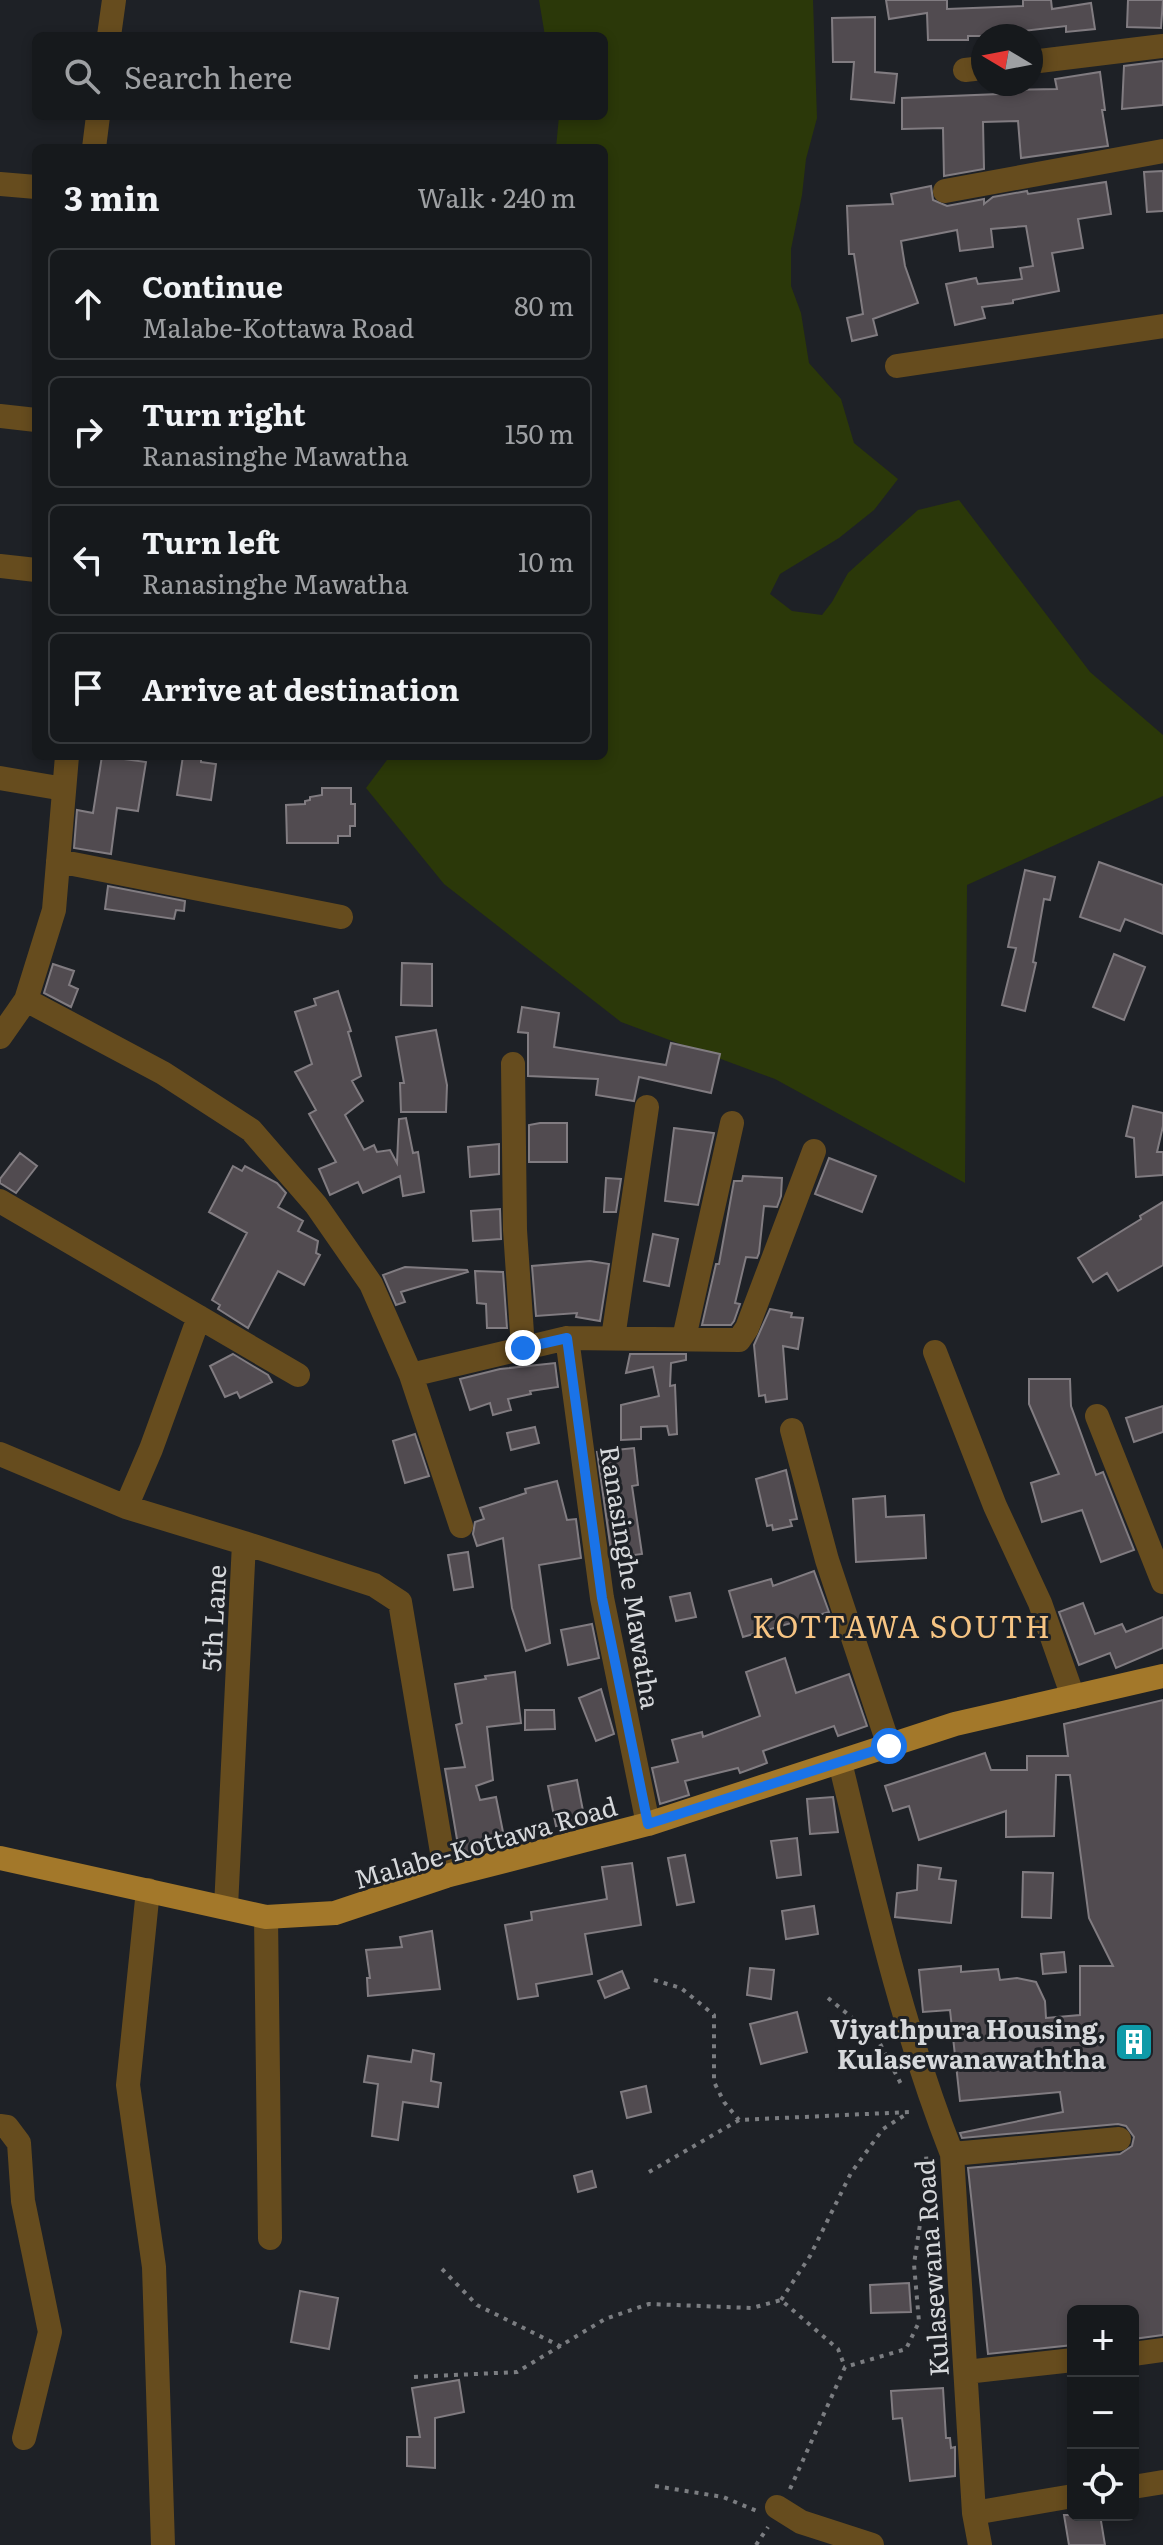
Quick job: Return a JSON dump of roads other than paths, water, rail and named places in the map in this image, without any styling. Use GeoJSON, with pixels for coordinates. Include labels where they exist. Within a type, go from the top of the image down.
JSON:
{"type":"FeatureCollection","features":[{"type":"Feature","properties":{"kind":"main road","name":"Malabe-Kottawa Road"},"geometry":{"type":"LineString","coordinates":[[0,1858],[266,1917],[335,1913],[446,1876],[648,1824],[955,1724],[1163,1676]]}},
{"type":"Feature","properties":{"kind":"street"},"geometry":{"type":"LineString","coordinates":[[110,32],[114,0]]}},
{"type":"Feature","properties":{"kind":"street"},"geometry":{"type":"LineString","coordinates":[[1043,61],[1163,46]]}},
{"type":"Feature","properties":{"kind":"street"},"geometry":{"type":"LineString","coordinates":[[94,144],[98,120]]}},
{"type":"Feature","properties":{"kind":"street"},"geometry":{"type":"LineString","coordinates":[[945,191],[1163,151]]}},
{"type":"Feature","properties":{"kind":"street"},"geometry":{"type":"LineString","coordinates":[[0,184],[32,187]]}},
{"type":"Feature","properties":{"kind":"street"},"geometry":{"type":"LineString","coordinates":[[897,366],[1163,326]]}},
{"type":"Feature","properties":{"kind":"street"},"geometry":{"type":"LineString","coordinates":[[0,416],[32,420]]}},
{"type":"Feature","properties":{"kind":"street"},"geometry":{"type":"LineString","coordinates":[[0,566],[32,570]]}},
{"type":"Feature","properties":{"kind":"street"},"geometry":{"type":"LineString","coordinates":[[0,1037],[26,1000],[54,910],[67,760]]}},
{"type":"Feature","properties":{"kind":"street"},"geometry":{"type":"LineString","coordinates":[[0,778],[64,789]]}},
{"type":"Feature","properties":{"kind":"street"},"geometry":{"type":"LineString","coordinates":[[58,861],[341,917]]}},
{"type":"Feature","properties":{"kind":"street"},"geometry":{"type":"LineString","coordinates":[[26,1000],[163,1073],[251,1130],[316,1205],[371,1284],[411,1375],[461,1526]]}},
{"type":"Feature","properties":{"kind":"street"},"geometry":{"type":"LineString","coordinates":[[513,1064],[515,1230],[523,1348]]}},
{"type":"Feature","properties":{"kind":"street"},"geometry":{"type":"LineString","coordinates":[[613,1338],[647,1107]]}},
{"type":"Feature","properties":{"kind":"street"},"geometry":{"type":"LineString","coordinates":[[684,1338],[732,1123]]}},
{"type":"Feature","properties":{"kind":"street"},"geometry":{"type":"LineString","coordinates":[[411,1375],[567,1338],[739,1340],[747,1328],[814,1151]]}},
{"type":"Feature","properties":{"kind":"street"},"geometry":{"type":"LineString","coordinates":[[0,1201],[298,1375]]}},
{"type":"Feature","properties":{"kind":"street"},"geometry":{"type":"LineString","coordinates":[[126,1507],[151,1449],[199,1317]]}},
{"type":"Feature","properties":{"kind":"street","name":"Ranasinghe Mawatha"},"geometry":{"type":"LineString","coordinates":[[567,1338],[602,1598],[648,1824]]}},
{"type":"Feature","properties":{"kind":"street"},"geometry":{"type":"LineString","coordinates":[[935,1352],[995,1506],[1040,1603],[1073,1697]]}},
{"type":"Feature","properties":{"kind":"street"},"geometry":{"type":"LineString","coordinates":[[1097,1416],[1163,1582]]}},
{"type":"Feature","properties":{"kind":"street"},"geometry":{"type":"LineString","coordinates":[[792,1430],[827,1560],[889,1746]]}},
{"type":"Feature","properties":{"kind":"street","name":"5th Lane"},"geometry":{"type":"LineString","coordinates":[[0,1454],[126,1507],[244,1543],[226,1907]]}},
{"type":"Feature","properties":{"kind":"street"},"geometry":{"type":"LineString","coordinates":[[244,1543],[374,1585],[400,1602],[446,1876]]}},
{"type":"Feature","properties":{"kind":"street","name":"Kulasewana Road"},"geometry":{"type":"LineString","coordinates":[[840,1762],[925,2118],[952,2154],[974,2513],[980,2545]]}},
{"type":"Feature","properties":{"kind":"street"},"geometry":{"type":"LineString","coordinates":[[148,1890],[128,2085],[154,2267],[163,2545]]}},
{"type":"Feature","properties":{"kind":"street"},"geometry":{"type":"LineString","coordinates":[[266,1917],[270,2238]]}},
{"type":"Feature","properties":{"kind":"street"},"geometry":{"type":"LineString","coordinates":[[0,2126],[7,2127],[19,2143],[23,2201],[50,2332],[24,2438]]}},
{"type":"Feature","properties":{"kind":"street"},"geometry":{"type":"LineString","coordinates":[[952,2154],[1119,2139]]}},
{"type":"Feature","properties":{"kind":"street"},"geometry":{"type":"LineString","coordinates":[[1139,2353],[1163,2350]]}},
{"type":"Feature","properties":{"kind":"street"},"geometry":{"type":"LineString","coordinates":[[966,2372],[1067,2361]]}},
{"type":"Feature","properties":{"kind":"street"},"geometry":{"type":"LineString","coordinates":[[1139,2486],[1163,2482]]}},
{"type":"Feature","properties":{"kind":"street"},"geometry":{"type":"LineString","coordinates":[[974,2513],[1067,2497]]}},
{"type":"Feature","properties":{"kind":"street"},"geometry":{"type":"LineString","coordinates":[[776,2513],[872,2545]]}},
{"type":"Feature","properties":{"kind":"place","name":"Viyathpura Housing, Kulasewanawaththa"},"geometry":{"type":"Point","coordinates":[1134,2042]}},
{"type":"Feature","properties":{"kind":"district","name":"KOTTAWA SOUTH"},"geometry":{"type":"Point","coordinates":[902,1625]}}]}
